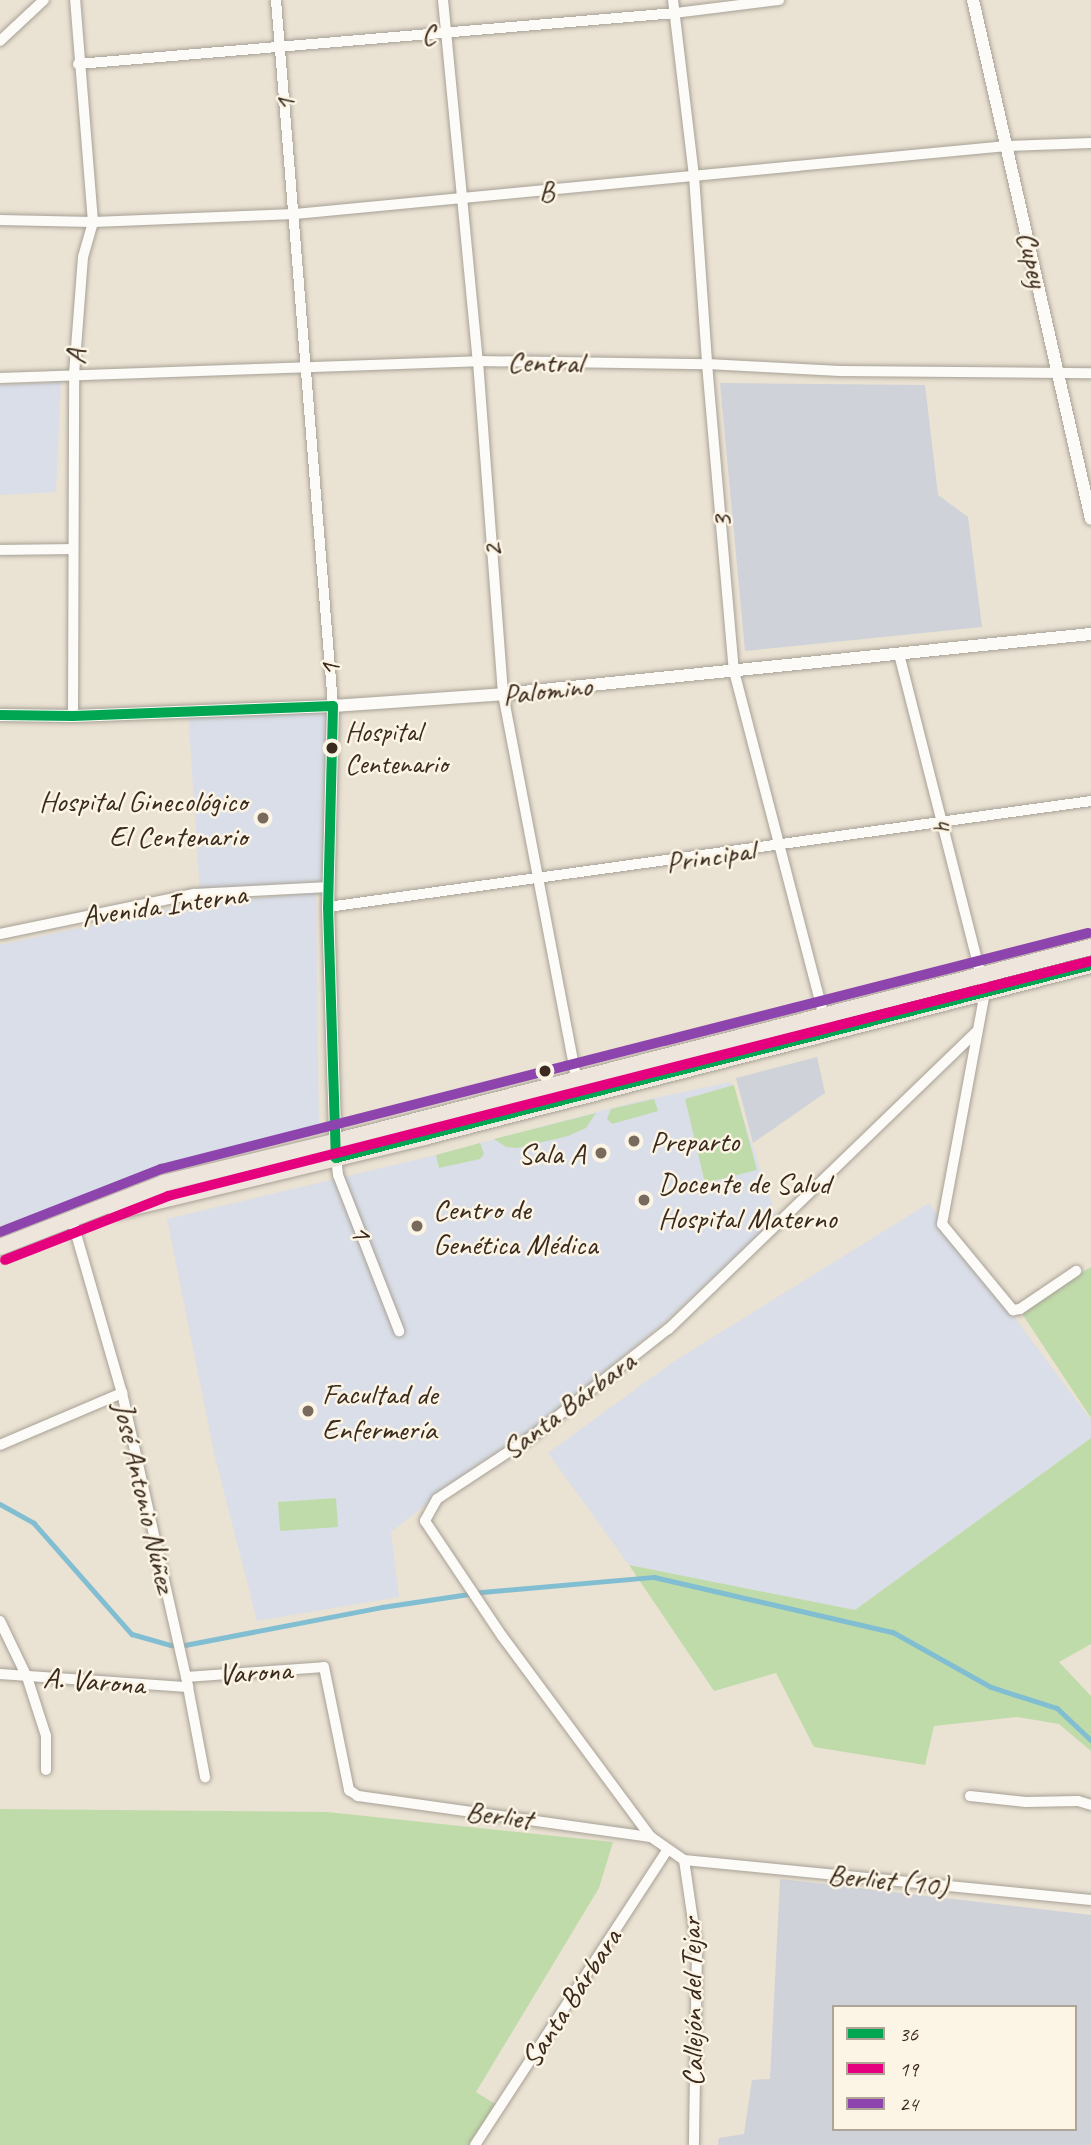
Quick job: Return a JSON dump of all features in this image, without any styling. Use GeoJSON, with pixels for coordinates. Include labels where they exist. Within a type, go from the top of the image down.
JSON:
{"type":"FeatureCollection","features":[{"type":"Feature","properties":{"kind":"main road"},"geometry":{"type":"LineString","coordinates":[[0,1247],[77,1219],[335,1150],[576,1079],[1091,947]]}},
{"type":"Feature","properties":{"kind":"main road"},"geometry":{"type":"LineString","coordinates":[[335,1150],[581,1096],[1091,965]]}},
{"type":"Feature","properties":{"kind":"street"},"geometry":{"type":"LineString","coordinates":[[0,41],[44,0]]}},
{"type":"Feature","properties":{"kind":"street","name":"A"},"geometry":{"type":"LineString","coordinates":[[73,716],[74,374],[83,257],[93,222],[78,64],[75,0]]}},
{"type":"Feature","properties":{"kind":"street","name":"1"},"geometry":{"type":"LineString","coordinates":[[276,0],[333,706],[328,907],[335,1150],[338,1175],[399,1331]]}},
{"type":"Feature","properties":{"kind":"street","name":"2"},"geometry":{"type":"LineString","coordinates":[[443,0],[478,361],[503,694],[536,880],[581,1096]]}},
{"type":"Feature","properties":{"kind":"street","name":"3"},"geometry":{"type":"LineString","coordinates":[[673,0],[694,176],[706,364],[734,671],[828,1033]]}},
{"type":"Feature","properties":{"kind":"street","name":"C"},"geometry":{"type":"LineString","coordinates":[[78,64],[675,13],[779,0]]}},
{"type":"Feature","properties":{"kind":"street","name":"Cupey"},"geometry":{"type":"LineString","coordinates":[[973,0],[1060,373],[1091,519]]}},
{"type":"Feature","properties":{"kind":"street","name":"B"},"geometry":{"type":"LineString","coordinates":[[0,220],[93,222],[295,215],[1007,146],[1091,142]]}},
{"type":"Feature","properties":{"kind":"street","name":"Central"},"geometry":{"type":"LineString","coordinates":[[0,378],[478,361],[706,364],[840,371],[1091,373]]}},
{"type":"Feature","properties":{"kind":"street"},"geometry":{"type":"LineString","coordinates":[[0,550],[72,550]]}},
{"type":"Feature","properties":{"kind":"street","name":"Palomino"},"geometry":{"type":"LineString","coordinates":[[0,715],[73,716],[333,706],[503,694],[1091,634]]}},
{"type":"Feature","properties":{"kind":"street","name":"4"},"geometry":{"type":"LineString","coordinates":[[899,654],[985,992]]}},
{"type":"Feature","properties":{"kind":"street","name":"Principal"},"geometry":{"type":"LineString","coordinates":[[328,907],[1091,801]]}},
{"type":"Feature","properties":{"kind":"street","name":"Avenida Interna"},"geometry":{"type":"LineString","coordinates":[[0,934],[194,894],[329,887]]}},
{"type":"Feature","properties":{"kind":"street"},"geometry":{"type":"LineString","coordinates":[[985,992],[942,1224],[1013,1310],[1020,1309],[1076,1270]]}},
{"type":"Feature","properties":{"kind":"street","name":"Santa Bárbara"},"geometry":{"type":"LineString","coordinates":[[684,1860],[651,1836],[489,1615],[425,1521],[437,1499],[534,1435],[668,1329],[976,1031]]}},
{"type":"Feature","properties":{"kind":"street","name":"José Antonio Núñez"},"geometry":{"type":"LineString","coordinates":[[77,1219],[122,1393],[187,1682],[205,1777]]}},
{"type":"Feature","properties":{"kind":"street"},"geometry":{"type":"LineString","coordinates":[[0,1445],[122,1393]]}},
{"type":"Feature","properties":{"kind":"street"},"geometry":{"type":"LineString","coordinates":[[0,1621],[27,1677],[46,1736],[46,1770]]}},
{"type":"Feature","properties":{"kind":"street","name":"Varona"},"geometry":{"type":"LineString","coordinates":[[187,1682],[324,1667],[349,1790]]}},
{"type":"Feature","properties":{"kind":"street","name":"A. Varona"},"geometry":{"type":"LineString","coordinates":[[0,1674],[187,1682]]}},
{"type":"Feature","properties":{"kind":"street","name":"Berliet"},"geometry":{"type":"LineString","coordinates":[[349,1790],[358,1796],[651,1836]]}},
{"type":"Feature","properties":{"kind":"street"},"geometry":{"type":"LineString","coordinates":[[970,1796],[1026,1802],[1078,1801],[1091,1805]]}},
{"type":"Feature","properties":{"kind":"street","name":"Santa Bárbara"},"geometry":{"type":"LineString","coordinates":[[475,2145],[667,1850]]}},
{"type":"Feature","properties":{"kind":"street","name":"Berliet (10)"},"geometry":{"type":"LineString","coordinates":[[684,1860],[1091,1900]]}},
{"type":"Feature","properties":{"kind":"street","name":"Callejón del Tejar"},"geometry":{"type":"LineString","coordinates":[[684,1860],[697,1948],[694,2145]]}},
{"type":"Feature","properties":{"kind":"shaded area"},"geometry":{"type":"Polygon","coordinates":[[[61,382],[56,492],[0,495],[0,385],[61,382]]]}},
{"type":"Feature","properties":{"kind":"shaded area"},"geometry":{"type":"Polygon","coordinates":[[[720,383],[925,385],[938,495],[968,517],[982,627],[745,651],[720,383]]]}},
{"type":"Feature","properties":{"kind":"shaded area","name":"Hospital Ginecológico El Centenario"},"geometry":{"type":"Polygon","coordinates":[[[333,706],[329,887],[200,894],[188,711],[333,706]]]}},
{"type":"Feature","properties":{"kind":"shaded area"},"geometry":{"type":"Polygon","coordinates":[[[316,893],[319,1131],[169,1168],[0,1226],[0,945],[197,903],[316,893]]]}},
{"type":"Feature","properties":{"kind":"shaded area"},"geometry":{"type":"Polygon","coordinates":[[[817,1057],[825,1093],[753,1143],[736,1078],[817,1057]]]}},
{"type":"Feature","properties":{"kind":"shaded area"},"geometry":{"type":"Polygon","coordinates":[[[731,1082],[777,1218],[667,1320],[531,1431],[478,1464],[391,1532],[399,1597],[257,1621],[215,1457],[167,1219],[436,1155],[635,1102],[731,1082]]]}},
{"type":"Feature","properties":{"kind":"shaded area"},"geometry":{"type":"Polygon","coordinates":[[[929,1203],[1091,1420],[1091,1438],[855,1610],[629,1565],[548,1453],[673,1362],[929,1203]]]}},
{"type":"Feature","properties":{"kind":"shaded area"},"geometry":{"type":"Polygon","coordinates":[[[780,1879],[1091,1915],[1091,2145],[718,2145],[719,2138],[744,2134],[752,2080],[770,2079],[780,1879]]]}},
{"type":"Feature","properties":{"kind":"green space"},"geometry":{"type":"Polygon","coordinates":[[[734,1085],[757,1170],[705,1183],[685,1099],[734,1085]]]}},
{"type":"Feature","properties":{"kind":"green space"},"geometry":{"type":"Polygon","coordinates":[[[654,1099],[658,1111],[612,1124],[607,1119],[611,1109],[654,1099]]]}},
{"type":"Feature","properties":{"kind":"green space"},"geometry":{"type":"Polygon","coordinates":[[[596,1113],[586,1128],[568,1136],[517,1148],[506,1147],[494,1139],[596,1113]]]}},
{"type":"Feature","properties":{"kind":"green space"},"geometry":{"type":"Polygon","coordinates":[[[480,1143],[484,1154],[480,1159],[439,1168],[436,1155],[480,1143]]]}},
{"type":"Feature","properties":{"kind":"green space"},"geometry":{"type":"Polygon","coordinates":[[[1091,1267],[1091,1418],[1019,1309],[1091,1267]]]}},
{"type":"Feature","properties":{"kind":"green space"},"geometry":{"type":"Polygon","coordinates":[[[1091,1438],[1091,1644],[1059,1662],[1091,1696],[1091,1751],[1059,1724],[1017,1717],[934,1726],[925,1765],[814,1747],[776,1673],[714,1691],[629,1565],[855,1610],[1091,1438]]]}},
{"type":"Feature","properties":{"kind":"green space"},"geometry":{"type":"Polygon","coordinates":[[[336,1498],[338,1527],[280,1531],[278,1502],[336,1498]]]}},
{"type":"Feature","properties":{"kind":"green space"},"geometry":{"type":"Polygon","coordinates":[[[0,1809],[327,1812],[613,1842],[599,1888],[476,2092],[500,2107],[477,2145],[0,2145],[0,1809]]]}},
{"type":"Feature","properties":{"kind":"waterway"},"geometry":{"type":"LineString","coordinates":[[0,1504],[34,1523],[132,1634],[171,1645]]}},
{"type":"Feature","properties":{"kind":"waterway"},"geometry":{"type":"LineString","coordinates":[[185,1645],[382,1607],[482,1592],[654,1577],[893,1632],[991,1687],[1057,1708],[1091,1740]]}},
{"type":"Feature","properties":{"kind":"transit line","name":"36"},"geometry":{"type":"LineString","coordinates":[[333,706],[328,907],[336,1158],[1091,965]]}},
{"type":"Feature","properties":{"kind":"transit line","name":"36"},"geometry":{"type":"LineString","coordinates":[[0,715],[73,716],[333,706]]}},
{"type":"Feature","properties":{"kind":"transit line","name":"24"},"geometry":{"type":"LineString","coordinates":[[0,1232],[161,1169],[1088,933]]}},
{"type":"Feature","properties":{"kind":"transit line","name":"19"},"geometry":{"type":"LineString","coordinates":[[5,1260],[168,1196],[1091,961]]}},
{"type":"Feature","properties":{"kind":"place","name":"Hospital Centenario"},"geometry":{"type":"Point","coordinates":[332,748]}},
{"type":"Feature","properties":{"kind":"place","name":"Hospital Ginecológico El Centenario"},"geometry":{"type":"Point","coordinates":[263,818]}},
{"type":"Feature","properties":{"kind":"place","name":"Preparto"},"geometry":{"type":"Point","coordinates":[634,1141]}},
{"type":"Feature","properties":{"kind":"place","name":"Sala A"},"geometry":{"type":"Point","coordinates":[601,1153]}},
{"type":"Feature","properties":{"kind":"place","name":"Docente de Salud Hospital Materno"},"geometry":{"type":"Point","coordinates":[644,1200]}},
{"type":"Feature","properties":{"kind":"place","name":"Centro de Genética Médica"},"geometry":{"type":"Point","coordinates":[417,1226]}},
{"type":"Feature","properties":{"kind":"place","name":"Facultad de Enfermería"},"geometry":{"type":"Point","coordinates":[308,1411]}}]}
